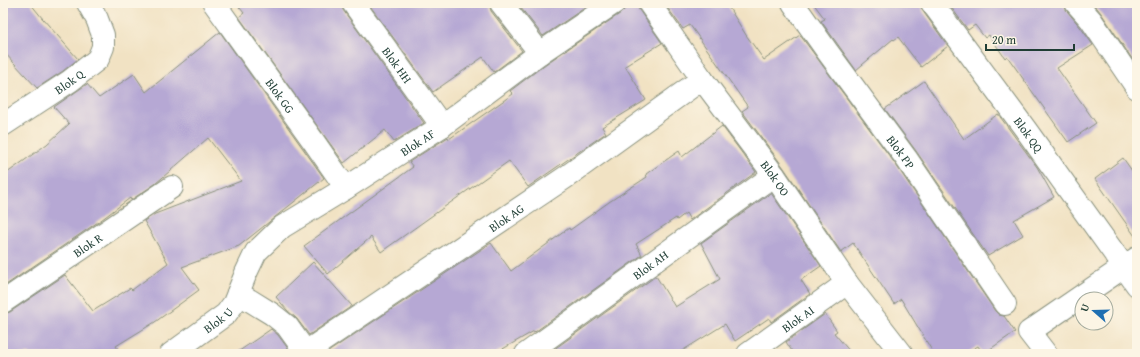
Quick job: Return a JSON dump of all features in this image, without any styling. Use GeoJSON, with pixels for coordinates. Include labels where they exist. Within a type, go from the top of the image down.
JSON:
{"type":"FeatureCollection","features":[{"type":"Feature","properties":{"kind":"street","name":"Blok GG"},"geometry":{"type":"LineString","coordinates":[[214,3],[346,188]]}},
{"type":"Feature","properties":{"kind":"street","name":"Blok HH"},"geometry":{"type":"LineString","coordinates":[[353,3],[442,126]]}},
{"type":"Feature","properties":{"kind":"street"},"geometry":{"type":"LineString","coordinates":[[502,3],[540,53]]}},
{"type":"Feature","properties":{"kind":"street","name":"Blok AF"},"geometry":{"type":"LineString","coordinates":[[238,293],[256,252],[282,226],[346,188],[442,126],[540,53],[614,3]]}},
{"type":"Feature","properties":{"kind":"street","name":"Blok OO"},"geometry":{"type":"LineString","coordinates":[[649,3],[702,79],[774,175],[847,283],[902,354]]}},
{"type":"Feature","properties":{"kind":"street","name":"Blok PP"},"geometry":{"type":"LineString","coordinates":[[793,3],[826,51],[906,158],[1005,304]]}},
{"type":"Feature","properties":{"kind":"street","name":"Blok QQ"},"geometry":{"type":"LineString","coordinates":[[932,3],[1026,130],[1130,263],[1137,285]]}},
{"type":"Feature","properties":{"kind":"street"},"geometry":{"type":"LineString","coordinates":[[1076,3],[1091,20],[1137,88]]}},
{"type":"Feature","properties":{"kind":"street","name":"Blok Q"},"geometry":{"type":"LineString","coordinates":[[3,125],[70,81],[98,59],[103,47],[103,35],[93,11]]}},
{"type":"Feature","properties":{"kind":"street","name":"Blok AG"},"geometry":{"type":"LineString","coordinates":[[307,353],[566,177],[702,79]]}},
{"type":"Feature","properties":{"kind":"street","name":"Blok AH"},"geometry":{"type":"LineString","coordinates":[[526,354],[774,175]]}},
{"type":"Feature","properties":{"kind":"street","name":"Blok R"},"geometry":{"type":"LineString","coordinates":[[3,302],[172,187]]}},
{"type":"Feature","properties":{"kind":"street"},"geometry":{"type":"LineString","coordinates":[[1046,354],[1029,332],[1130,263]]}},
{"type":"Feature","properties":{"kind":"street","name":"Blok AI"},"geometry":{"type":"LineString","coordinates":[[748,354],[847,283]]}},
{"type":"Feature","properties":{"kind":"street"},"geometry":{"type":"LineString","coordinates":[[238,293],[272,314],[287,326],[307,353]]}},
{"type":"Feature","properties":{"kind":"street","name":"Blok U"},"geometry":{"type":"LineString","coordinates":[[171,354],[226,314],[234,303],[238,293]]}},
{"type":"Feature","properties":{"kind":"building"},"geometry":{"type":"Polygon","coordinates":[[[3,3],[30,3],[78,59],[37,88],[3,51],[3,3]]]}},
{"type":"Feature","properties":{"kind":"building"},"geometry":{"type":"Polygon","coordinates":[[[236,3],[341,3],[343,10],[424,123],[394,142],[385,130],[344,163],[239,17],[244,13],[236,3]]]}},
{"type":"Feature","properties":{"kind":"building"},"geometry":{"type":"Polygon","coordinates":[[[368,3],[489,3],[491,11],[522,51],[494,72],[483,57],[433,92],[368,3]]]}},
{"type":"Feature","properties":{"kind":"building"},"geometry":{"type":"Polygon","coordinates":[[[517,3],[592,3],[543,36],[517,3]]]}},
{"type":"Feature","properties":{"kind":"building"},"geometry":{"type":"Polygon","coordinates":[[[626,3],[637,3],[639,10],[662,43],[625,66],[646,100],[602,127],[606,133],[528,187],[509,161],[381,252],[371,237],[328,274],[304,246],[413,167],[409,162],[448,137],[449,139],[513,94],[510,91],[547,63],[621,13],[625,9],[626,3]]]}},
{"type":"Feature","properties":{"kind":"building"},"geometry":{"type":"Polygon","coordinates":[[[664,3],[726,3],[764,60],[800,35],[896,165],[995,311],[999,315],[1004,316],[1015,332],[983,354],[978,346],[965,354],[934,354],[901,299],[894,304],[853,243],[841,252],[784,168],[742,111],[748,107],[690,25],[683,29],[664,3]]]}},
{"type":"Feature","properties":{"kind":"building"},"geometry":{"type":"Polygon","coordinates":[[[813,3],[920,3],[922,10],[948,46],[921,67],[898,37],[894,40],[893,39],[856,70],[821,21],[825,19],[813,3]]]}},
{"type":"Feature","properties":{"kind":"building"},"geometry":{"type":"Polygon","coordinates":[[[948,3],[1064,3],[1067,11],[1093,45],[1057,68],[1096,123],[1068,142],[1007,56],[1005,58],[989,35],[985,38],[975,25],[968,30],[948,3]]]}},
{"type":"Feature","properties":{"kind":"building"},"geometry":{"type":"Polygon","coordinates":[[[1093,3],[1137,3],[1137,66],[1101,13],[1093,3]]]}},
{"type":"Feature","properties":{"kind":"building"},"geometry":{"type":"Polygon","coordinates":[[[220,32],[324,178],[239,246],[182,267],[199,290],[155,322],[116,346],[121,354],[3,354],[3,314],[10,312],[65,275],[93,311],[130,288],[132,290],[168,263],[144,221],[155,214],[241,181],[208,138],[155,184],[131,200],[130,198],[101,220],[3,287],[3,176],[47,144],[69,124],[54,107],[87,84],[99,98],[134,74],[146,92],[220,32]]]}},
{"type":"Feature","properties":{"kind":"building"},"geometry":{"type":"Polygon","coordinates":[[[924,81],[964,139],[998,114],[1037,167],[1054,197],[1014,220],[1023,235],[988,256],[916,151],[885,109],[924,81]]]}},
{"type":"Feature","properties":{"kind":"building"},"geometry":{"type":"Polygon","coordinates":[[[722,126],[756,172],[690,220],[686,213],[677,220],[676,218],[636,244],[642,255],[535,332],[534,331],[494,354],[325,354],[491,243],[511,271],[569,228],[570,230],[647,177],[646,174],[679,151],[682,157],[722,126]]]}},
{"type":"Feature","properties":{"kind":"building"},"geometry":{"type":"Polygon","coordinates":[[[1123,158],[1137,178],[1137,239],[1095,179],[1123,158]]]}},
{"type":"Feature","properties":{"kind":"building"},"geometry":{"type":"Polygon","coordinates":[[[771,193],[821,266],[801,280],[810,294],[771,322],[769,318],[735,341],[725,324],[677,354],[556,354],[553,350],[656,276],[675,307],[720,279],[701,243],[771,193]]]}},
{"type":"Feature","properties":{"kind":"building"},"geometry":{"type":"Polygon","coordinates":[[[313,262],[352,306],[309,335],[297,319],[276,297],[313,262]]]}},
{"type":"Feature","properties":{"kind":"building"},"geometry":{"type":"Polygon","coordinates":[[[825,314],[837,331],[834,333],[852,354],[794,354],[786,342],[825,314]]]}},
{"type":"Feature","properties":{"kind":"building"},"geometry":{"type":"Polygon","coordinates":[[[271,329],[278,335],[292,354],[235,354],[271,329]]]}}]}
